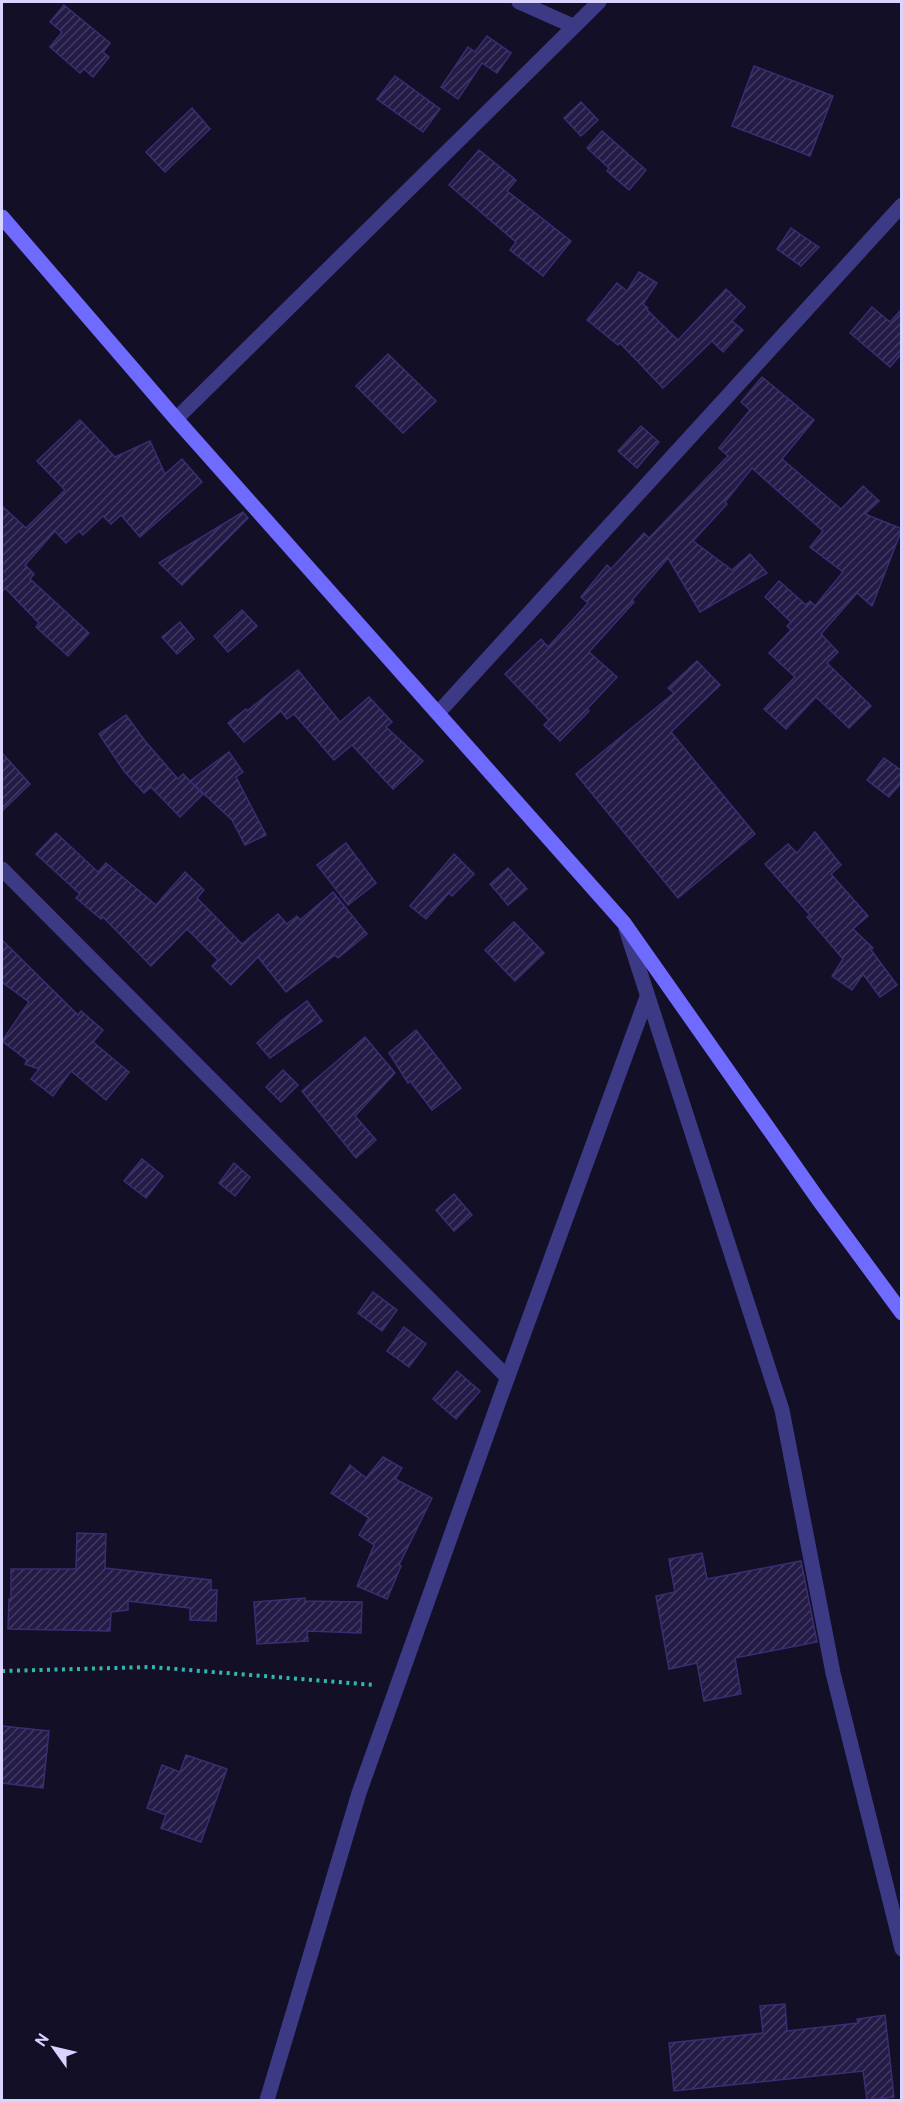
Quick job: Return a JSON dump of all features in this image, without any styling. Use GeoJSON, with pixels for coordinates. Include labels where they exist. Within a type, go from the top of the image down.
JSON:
{"type":"FeatureCollection","features":[{"type":"Feature","properties":{"kind":"main road"},"geometry":{"type":"LineString","coordinates":[[2,217],[176,419],[624,923],[818,1199],[902,1313]]}},
{"type":"Feature","properties":{"kind":"street"},"geometry":{"type":"LineString","coordinates":[[519,2],[573,26]]}},
{"type":"Feature","properties":{"kind":"street"},"geometry":{"type":"LineString","coordinates":[[176,419],[599,2]]}},
{"type":"Feature","properties":{"kind":"street"},"geometry":{"type":"LineString","coordinates":[[438,713],[902,205]]}},
{"type":"Feature","properties":{"kind":"street"},"geometry":{"type":"LineString","coordinates":[[2,869],[507,1377]]}},
{"type":"Feature","properties":{"kind":"street"},"geometry":{"type":"LineString","coordinates":[[624,923],[782,1410],[833,1673],[902,1949]]}},
{"type":"Feature","properties":{"kind":"street"},"geometry":{"type":"LineString","coordinates":[[267,2100],[359,1793],[507,1377],[647,997]]}},
{"type":"Feature","properties":{"kind":"path"},"geometry":{"type":"LineString","coordinates":[[2,1671],[151,1667],[397,1686]]}},
{"type":"Feature","properties":{"kind":"building"},"geometry":{"type":"Polygon","coordinates":[[[64,5],[110,43],[103,52],[109,57],[93,77],[84,69],[80,73],[50,47],[62,32],[50,22],[64,5]]]}},
{"type":"Feature","properties":{"kind":"building"},"geometry":{"type":"Polygon","coordinates":[[[487,36],[511,53],[497,73],[482,63],[458,99],[441,87],[468,47],[475,52],[487,36]]]}},
{"type":"Feature","properties":{"kind":"building"},"geometry":{"type":"Polygon","coordinates":[[[754,66],[833,96],[810,156],[732,126],[754,66]]]}},
{"type":"Feature","properties":{"kind":"building"},"geometry":{"type":"Polygon","coordinates":[[[395,76],[440,109],[423,132],[377,99],[395,76]]]}},
{"type":"Feature","properties":{"kind":"building"},"geometry":{"type":"Polygon","coordinates":[[[581,102],[598,120],[581,136],[564,118],[581,102]]]}},
{"type":"Feature","properties":{"kind":"building"},"geometry":{"type":"Polygon","coordinates":[[[192,108],[210,129],[165,172],[146,152],[192,108]]]}},
{"type":"Feature","properties":{"kind":"building"},"geometry":{"type":"Polygon","coordinates":[[[602,131],[646,170],[629,190],[607,171],[609,168],[587,148],[602,131]]]}},
{"type":"Feature","properties":{"kind":"building"},"geometry":{"type":"Polygon","coordinates":[[[479,150],[516,180],[507,191],[571,241],[543,276],[510,250],[516,242],[449,185],[479,150]]]}},
{"type":"Feature","properties":{"kind":"building"},"geometry":{"type":"Polygon","coordinates":[[[791,228],[819,247],[801,266],[777,249],[791,228]]]}},
{"type":"Feature","properties":{"kind":"building"},"geometry":{"type":"Polygon","coordinates":[[[639,272],[657,283],[643,304],[678,340],[726,289],[745,307],[732,321],[743,330],[723,352],[712,341],[663,388],[620,343],[618,345],[587,320],[617,283],[627,291],[639,272]]]}},
{"type":"Feature","properties":{"kind":"building"},"geometry":{"type":"Polygon","coordinates":[[[872,307],[890,322],[902,309],[902,353],[890,367],[850,333],[872,307]]]}},
{"type":"Feature","properties":{"kind":"building"},"geometry":{"type":"Polygon","coordinates":[[[388,354],[436,401],[403,433],[356,386],[388,354]]]}},
{"type":"Feature","properties":{"kind":"building"},"geometry":{"type":"Polygon","coordinates":[[[762,377],[814,420],[782,459],[841,509],[863,486],[879,501],[865,514],[902,529],[872,606],[857,593],[821,634],[838,652],[827,663],[871,706],[849,728],[816,697],[786,729],[764,709],[795,677],[769,653],[791,630],[787,626],[791,622],[765,597],[779,581],[806,605],[810,601],[815,606],[843,572],[810,547],[823,531],[752,468],[725,502],[727,504],[693,541],[732,570],[750,554],[767,573],[700,612],[668,558],[632,600],[634,602],[589,652],[617,677],[560,741],[544,725],[549,720],[505,674],[541,639],[548,647],[588,603],[581,597],[607,565],[611,569],[644,533],[649,538],[728,456],[719,448],[750,410],[741,402],[762,377]]]}},
{"type":"Feature","properties":{"kind":"building"},"geometry":{"type":"Polygon","coordinates":[[[80,420],[115,457],[150,441],[165,474],[182,459],[202,482],[140,537],[121,515],[111,524],[103,516],[83,535],[79,531],[66,543],[55,531],[25,565],[34,574],[30,579],[89,633],[68,656],[36,627],[39,623],[5,588],[2,592],[2,506],[26,528],[65,490],[37,461],[80,420]]]}},
{"type":"Feature","properties":{"kind":"building"},"geometry":{"type":"Polygon","coordinates":[[[641,426],[659,442],[637,468],[618,451],[641,426]]]}},
{"type":"Feature","properties":{"kind":"building"},"geometry":{"type":"Polygon","coordinates":[[[243,512],[248,518],[182,585],[159,563],[243,512]]]}},
{"type":"Feature","properties":{"kind":"building"},"geometry":{"type":"Polygon","coordinates":[[[242,610],[257,626],[228,652],[214,636],[242,610]]]}},
{"type":"Feature","properties":{"kind":"building"},"geometry":{"type":"Polygon","coordinates":[[[180,622],[194,639],[177,654],[162,637],[180,622]]]}},
{"type":"Feature","properties":{"kind":"building"},"geometry":{"type":"Polygon","coordinates":[[[697,661],[720,685],[671,732],[755,834],[678,898],[576,774],[674,693],[668,688],[697,661]]]}},
{"type":"Feature","properties":{"kind":"building"},"geometry":{"type":"Polygon","coordinates":[[[298,670],[340,722],[369,697],[392,722],[386,727],[423,761],[393,789],[352,745],[334,760],[294,714],[287,719],[281,711],[244,742],[228,723],[246,709],[247,711],[298,670]]]}},
{"type":"Feature","properties":{"kind":"building"},"geometry":{"type":"Polygon","coordinates":[[[126,715],[178,779],[183,774],[203,794],[180,817],[151,787],[144,793],[124,771],[99,734],[126,715]]]}},
{"type":"Feature","properties":{"kind":"building"},"geometry":{"type":"Polygon","coordinates":[[[229,752],[243,772],[236,777],[266,835],[245,845],[232,820],[190,781],[229,752]]]}},
{"type":"Feature","properties":{"kind":"building"},"geometry":{"type":"Polygon","coordinates":[[[2,753],[30,784],[2,811],[2,753]]]}},
{"type":"Feature","properties":{"kind":"building"},"geometry":{"type":"Polygon","coordinates":[[[884,758],[902,771],[902,782],[889,797],[867,780],[884,758]]]}},
{"type":"Feature","properties":{"kind":"building"},"geometry":{"type":"Polygon","coordinates":[[[815,832],[841,865],[831,874],[868,916],[853,929],[873,948],[871,950],[897,985],[880,997],[863,974],[852,990],[832,976],[843,959],[807,917],[810,915],[765,864],[788,844],[797,853],[815,832]]]}},
{"type":"Feature","properties":{"kind":"building"},"geometry":{"type":"Polygon","coordinates":[[[56,833],[98,872],[106,863],[156,905],[185,872],[204,890],[197,898],[242,944],[278,914],[287,924],[297,916],[300,920],[333,892],[367,934],[338,958],[335,955],[286,992],[258,957],[231,985],[212,966],[218,960],[187,929],[151,966],[103,917],[101,919],[76,898],[80,894],[36,854],[56,833]]]}},
{"type":"Feature","properties":{"kind":"building"},"geometry":{"type":"Polygon","coordinates":[[[346,843],[376,883],[348,905],[317,865],[346,843]]]}},
{"type":"Feature","properties":{"kind":"building"},"geometry":{"type":"Polygon","coordinates":[[[454,854],[474,874],[452,896],[449,893],[426,919],[410,906],[454,854]]]}},
{"type":"Feature","properties":{"kind":"building"},"geometry":{"type":"Polygon","coordinates":[[[508,868],[527,889],[508,905],[490,884],[508,868]]]}},
{"type":"Feature","properties":{"kind":"building"},"geometry":{"type":"Polygon","coordinates":[[[514,922],[544,953],[515,981],[485,950],[514,922]]]}},
{"type":"Feature","properties":{"kind":"building"},"geometry":{"type":"Polygon","coordinates":[[[2,940],[78,1015],[81,1011],[103,1030],[93,1042],[129,1072],[106,1100],[71,1071],[53,1096],[31,1079],[39,1069],[25,1064],[27,1060],[2,1041],[29,1002],[2,982],[2,940]]]}},
{"type":"Feature","properties":{"kind":"building"},"geometry":{"type":"Polygon","coordinates":[[[307,1001],[322,1021],[270,1058],[257,1043],[307,1001]]]}},
{"type":"Feature","properties":{"kind":"building"},"geometry":{"type":"Polygon","coordinates":[[[416,1030],[461,1088],[432,1110],[410,1081],[408,1083],[389,1053],[416,1030]]]}},
{"type":"Feature","properties":{"kind":"building"},"geometry":{"type":"Polygon","coordinates":[[[365,1037],[395,1073],[355,1116],[376,1140],[356,1158],[302,1091],[365,1037]]]}},
{"type":"Feature","properties":{"kind":"building"},"geometry":{"type":"Polygon","coordinates":[[[283,1070],[298,1085],[281,1102],[266,1087],[283,1070]]]}},
{"type":"Feature","properties":{"kind":"building"},"geometry":{"type":"Polygon","coordinates":[[[142,1159],[163,1176],[146,1198],[124,1181],[142,1159]]]}},
{"type":"Feature","properties":{"kind":"building"},"geometry":{"type":"Polygon","coordinates":[[[234,1163],[250,1177],[235,1196],[219,1183],[234,1163]]]}},
{"type":"Feature","properties":{"kind":"building"},"geometry":{"type":"Polygon","coordinates":[[[454,1194],[472,1215],[454,1231],[436,1210],[454,1194]]]}},
{"type":"Feature","properties":{"kind":"building"},"geometry":{"type":"Polygon","coordinates":[[[373,1292],[397,1310],[382,1331],[358,1313],[373,1292]]]}},
{"type":"Feature","properties":{"kind":"building"},"geometry":{"type":"Polygon","coordinates":[[[404,1327],[426,1344],[409,1367],[387,1351],[404,1327]]]}},
{"type":"Feature","properties":{"kind":"building"},"geometry":{"type":"Polygon","coordinates":[[[457,1371],[480,1391],[456,1419],[433,1399],[457,1371]]]}},
{"type":"Feature","properties":{"kind":"building"},"geometry":{"type":"Polygon","coordinates":[[[383,1457],[402,1468],[395,1479],[432,1498],[399,1565],[401,1566],[387,1599],[357,1586],[374,1545],[359,1535],[369,1518],[331,1493],[350,1465],[366,1478],[383,1457]]]}},
{"type":"Feature","properties":{"kind":"building"},"geometry":{"type":"Polygon","coordinates":[[[77,1533],[106,1534],[105,1568],[211,1580],[211,1590],[217,1590],[216,1621],[190,1620],[190,1608],[128,1601],[128,1610],[111,1612],[110,1631],[8,1629],[11,1569],[76,1569],[77,1533]]]}},
{"type":"Feature","properties":{"kind":"building"},"geometry":{"type":"Polygon","coordinates":[[[702,1553],[707,1579],[801,1561],[817,1642],[735,1658],[741,1694],[704,1701],[697,1663],[669,1669],[656,1596],[675,1592],[669,1559],[702,1553]]]}},
{"type":"Feature","properties":{"kind":"building"},"geometry":{"type":"Polygon","coordinates":[[[305,1598],[305,1601],[362,1602],[361,1633],[307,1631],[308,1641],[257,1644],[254,1602],[305,1598]]]}},
{"type":"Feature","properties":{"kind":"building"},"geometry":{"type":"Polygon","coordinates":[[[2,1726],[49,1731],[43,1788],[2,1783],[2,1726]]]}},
{"type":"Feature","properties":{"kind":"building"},"geometry":{"type":"Polygon","coordinates":[[[186,1755],[227,1769],[201,1842],[161,1828],[166,1815],[147,1808],[162,1765],[180,1772],[186,1755]]]}},
{"type":"Feature","properties":{"kind":"building"},"geometry":{"type":"Polygon","coordinates":[[[785,2004],[787,2031],[858,2023],[857,2019],[885,2015],[894,2097],[867,2100],[863,2071],[674,2091],[669,2043],[763,2033],[760,2006],[785,2004]]]}}]}
